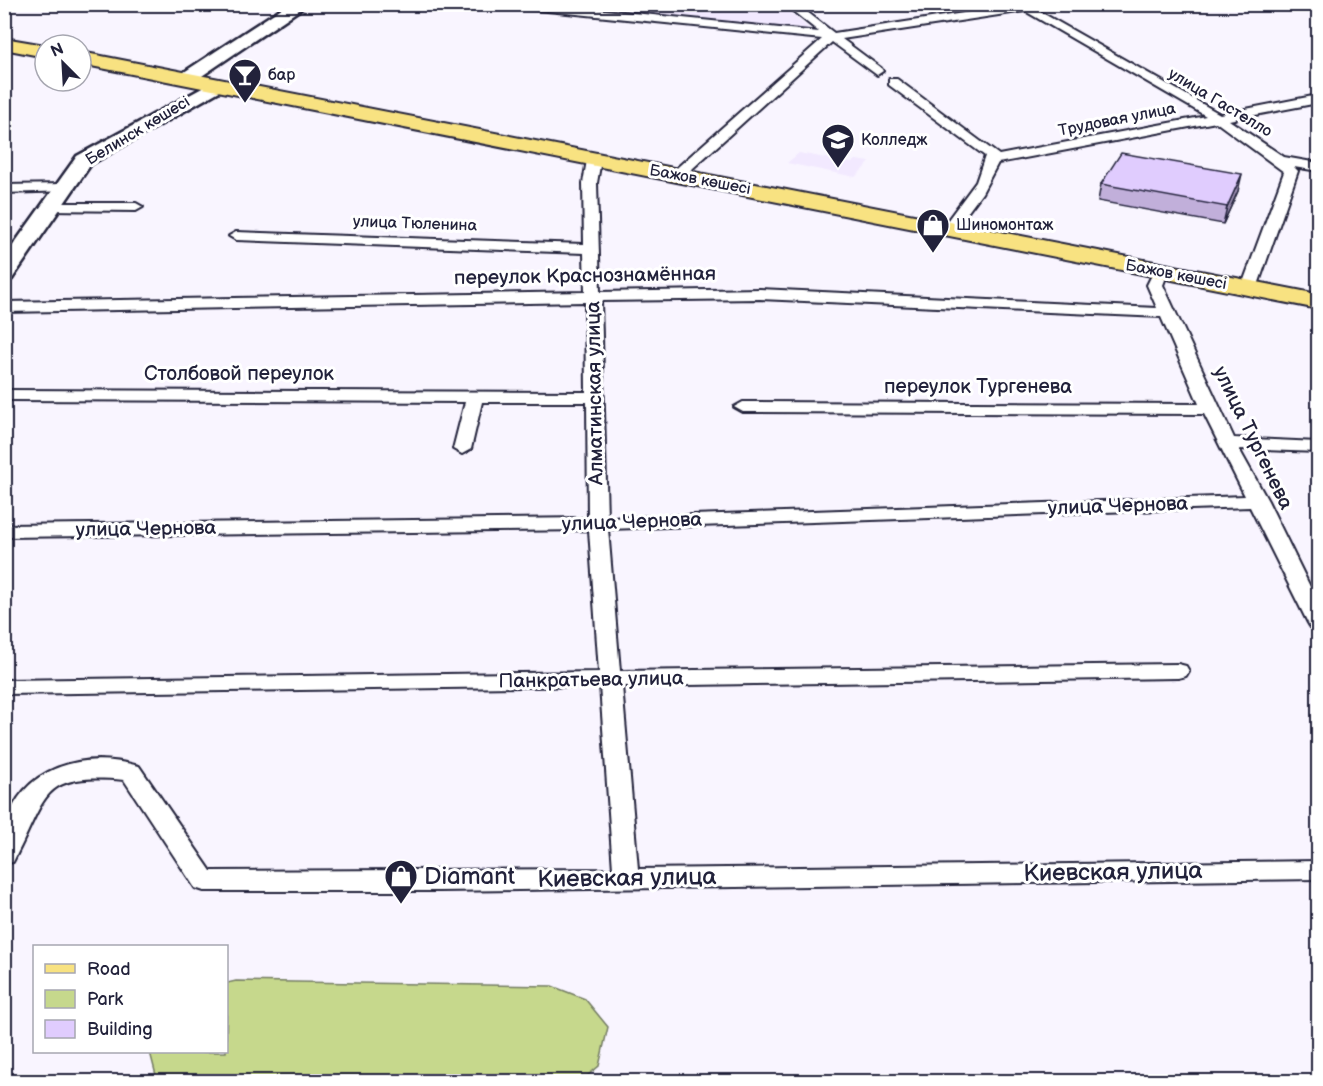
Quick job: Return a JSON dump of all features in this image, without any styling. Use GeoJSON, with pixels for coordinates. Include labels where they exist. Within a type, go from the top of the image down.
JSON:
{"type":"FeatureCollection","features":[{"type":"Feature","properties":{"kind":"main road"},"geometry":{"type":"LineString","coordinates":[[187,78],[300,4]]}},
{"type":"Feature","properties":{"kind":"main road"},"geometry":{"type":"LineString","coordinates":[[4,43],[33,49]]}},
{"type":"Feature","properties":{"kind":"main road","name":"Бажов көшесі"},"geometry":{"type":"LineString","coordinates":[[93,60],[1318,303]]}},
{"type":"Feature","properties":{"kind":"main road","name":"Белинск көшесі"},"geometry":{"type":"LineString","coordinates":[[4,274],[84,160],[217,85]]}},
{"type":"Feature","properties":{"kind":"street"},"geometry":{"type":"LineString","coordinates":[[508,4],[831,37],[1024,6],[1053,4]]}},
{"type":"Feature","properties":{"kind":"street"},"geometry":{"type":"LineString","coordinates":[[789,4],[877,71]]}},
{"type":"Feature","properties":{"kind":"street","name":"улица Гастелло"},"geometry":{"type":"LineString","coordinates":[[1024,6],[1218,118],[1280,160],[1292,171],[1249,288]]}},
{"type":"Feature","properties":{"kind":"street"},"geometry":{"type":"LineString","coordinates":[[676,176],[831,37]]}},
{"type":"Feature","properties":{"kind":"street"},"geometry":{"type":"LineString","coordinates":[[892,82],[992,154],[993,160],[988,172],[948,229]]}},
{"type":"Feature","properties":{"kind":"street","name":"Трудовая улица"},"geometry":{"type":"LineString","coordinates":[[993,160],[1318,99]]}},
{"type":"Feature","properties":{"kind":"street","name":"Алматинская улица"},"geometry":{"type":"LineString","coordinates":[[594,160],[590,183],[598,524],[626,877]]}},
{"type":"Feature","properties":{"kind":"street"},"geometry":{"type":"LineString","coordinates":[[1280,160],[1318,167]]}},
{"type":"Feature","properties":{"kind":"street"},"geometry":{"type":"LineString","coordinates":[[4,189],[65,188]]}},
{"type":"Feature","properties":{"kind":"street"},"geometry":{"type":"LineString","coordinates":[[52,207],[136,207]]}},
{"type":"Feature","properties":{"kind":"street","name":"улица Тюленина"},"geometry":{"type":"LineString","coordinates":[[236,236],[593,249]]}},
{"type":"Feature","properties":{"kind":"street","name":"улица Тургенева"},"geometry":{"type":"LineString","coordinates":[[1160,272],[1155,285],[1167,313],[1228,443],[1318,623]]}},
{"type":"Feature","properties":{"kind":"street","name":"переулок Краснознамённая"},"geometry":{"type":"LineString","coordinates":[[4,307],[760,294],[1167,313]]}},
{"type":"Feature","properties":{"kind":"street","name":"Столбовой переулок"},"geometry":{"type":"LineString","coordinates":[[4,395],[474,399],[595,397]]}},
{"type":"Feature","properties":{"kind":"street"},"geometry":{"type":"LineString","coordinates":[[462,449],[474,399]]}},
{"type":"Feature","properties":{"kind":"street","name":"переулок Тургенева"},"geometry":{"type":"LineString","coordinates":[[743,407],[1212,409]]}},
{"type":"Feature","properties":{"kind":"street"},"geometry":{"type":"LineString","coordinates":[[1228,443],[1318,447]]}},
{"type":"Feature","properties":{"kind":"street","name":"улица Чернова"},"geometry":{"type":"LineString","coordinates":[[4,531],[598,524],[1259,501]]}},
{"type":"Feature","properties":{"kind":"street","name":"Панкратьева улица"},"geometry":{"type":"LineString","coordinates":[[4,687],[1178,670]]}},
{"type":"Feature","properties":{"kind":"street","name":"Киевская улица"},"geometry":{"type":"LineString","coordinates":[[4,855],[33,794],[55,774],[90,767],[130,772],[204,880],[439,881],[1318,870]]}},
{"type":"Feature","properties":{"kind":"shaded area"},"geometry":{"type":"Polygon","coordinates":[[[635,5],[782,5],[813,32],[627,13],[635,5]]]}},
{"type":"Feature","properties":{"kind":"shaded area","name":"Колледж"},"geometry":{"type":"Polygon","coordinates":[[[799,153],[852,163],[856,160],[870,162],[855,177],[787,163],[799,153]]]}},
{"type":"Feature","properties":{"kind":"green space"},"geometry":{"type":"Polygon","coordinates":[[[236,981],[552,986],[585,999],[608,1027],[599,1066],[581,1081],[160,1082],[157,1079],[150,1053],[228,1053],[228,983],[236,981]]]}},
{"type":"Feature","properties":{"kind":"building"},"geometry":{"type":"Polygon","coordinates":[[[1121,153],[1242,174],[1227,207],[1101,184],[1121,153]]]}},
{"type":"Feature","properties":{"kind":"place","name":"бар"},"geometry":{"type":"Point","coordinates":[245,104]}},
{"type":"Feature","properties":{"kind":"place","name":"Колледж"},"geometry":{"type":"Point","coordinates":[838,169]}},
{"type":"Feature","properties":{"kind":"place","name":"Шиномонтаж"},"geometry":{"type":"Point","coordinates":[933,254]}},
{"type":"Feature","properties":{"kind":"place","name":"Diamant"},"geometry":{"type":"Point","coordinates":[401,905]}}]}
